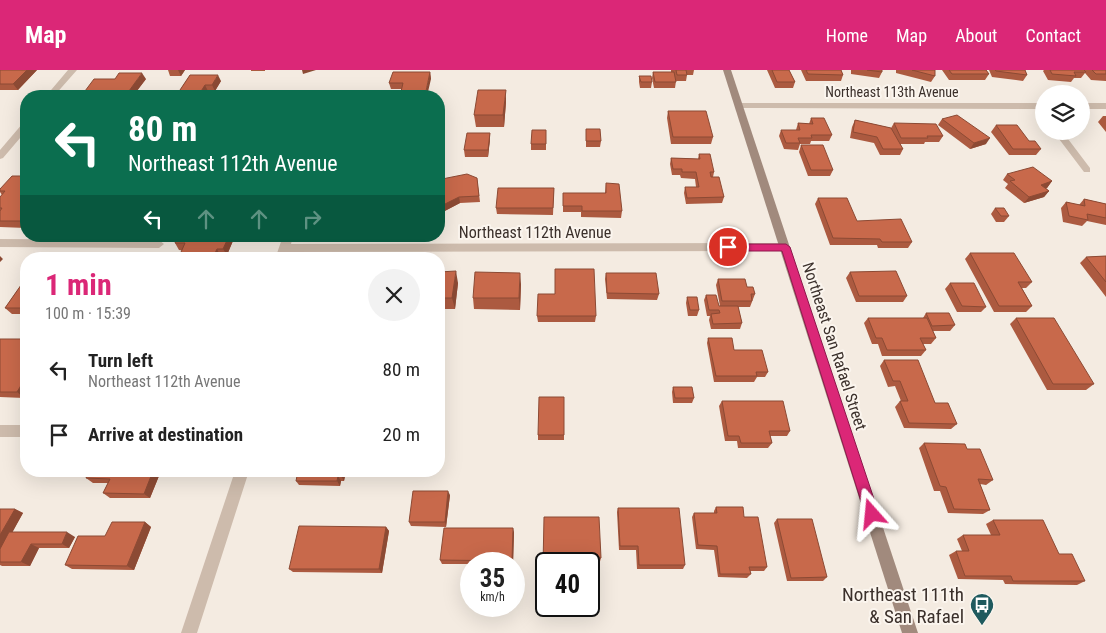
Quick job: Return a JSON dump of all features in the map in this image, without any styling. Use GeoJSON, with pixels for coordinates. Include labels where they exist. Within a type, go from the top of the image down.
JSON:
{"type":"FeatureCollection","features":[{"type":"Feature","properties":{"kind":"street"},"geometry":{"type":"LineString","coordinates":[[55,90],[73,70]]}},
{"type":"Feature","properties":{"kind":"street","name":"Northeast San Rafael Street"},"geometry":{"type":"LineString","coordinates":[[727,70],[910,633]]}},
{"type":"Feature","properties":{"kind":"street","name":"Northeast 113th Avenue"},"geometry":{"type":"LineString","coordinates":[[739,105],[1035,106]]}},
{"type":"Feature","properties":{"kind":"street"},"geometry":{"type":"LineString","coordinates":[[1090,106],[1106,106]]}},
{"type":"Feature","properties":{"kind":"street"},"geometry":{"type":"LineString","coordinates":[[0,156],[20,132]]}},
{"type":"Feature","properties":{"kind":"street"},"geometry":{"type":"LineString","coordinates":[[1064,140],[1087,170]]}},
{"type":"Feature","properties":{"kind":"street"},"geometry":{"type":"LineString","coordinates":[[0,243],[159,244]]}},
{"type":"Feature","properties":{"kind":"street","name":"Northeast 112th Avenue"},"geometry":{"type":"LineString","coordinates":[[426,252],[786,247]]}},
{"type":"Feature","properties":{"kind":"street"},"geometry":{"type":"LineString","coordinates":[[0,431],[20,431]]}},
{"type":"Feature","properties":{"kind":"street"},"geometry":{"type":"LineString","coordinates":[[189,633],[240,477]]}},
{"type":"Feature","properties":{"kind":"building"},"geometry":{"type":"Polygon","coordinates":[[[0,70],[27,70],[13,84],[0,84],[0,70]]]}},
{"type":"Feature","properties":{"kind":"building"},"geometry":{"type":"Polygon","coordinates":[[[676,70],[686,70],[687,75],[677,75],[676,70]]]}},
{"type":"Feature","properties":{"kind":"building"},"geometry":{"type":"Polygon","coordinates":[[[772,70],[789,70],[795,82],[777,82],[772,70]]]}},
{"type":"Feature","properties":{"kind":"building"},"geometry":{"type":"Polygon","coordinates":[[[806,70],[841,70],[843,75],[808,74],[806,70]]]}},
{"type":"Feature","properties":{"kind":"building"},"geometry":{"type":"Polygon","coordinates":[[[912,70],[935,70],[935,76],[912,70]]]}},
{"type":"Feature","properties":{"kind":"building"},"geometry":{"type":"Polygon","coordinates":[[[949,70],[986,70],[989,74],[952,74],[949,70]]]}},
{"type":"Feature","properties":{"kind":"building"},"geometry":{"type":"Polygon","coordinates":[[[1025,70],[1027,75],[996,71],[1025,70]]]}},
{"type":"Feature","properties":{"kind":"building"},"geometry":{"type":"Polygon","coordinates":[[[1050,70],[1084,70],[1086,72],[1074,72],[1076,76],[1052,74],[1050,70]]]}},
{"type":"Feature","properties":{"kind":"building"},"geometry":{"type":"Polygon","coordinates":[[[1092,70],[1106,70],[1106,74],[1096,74],[1092,70]]]}},
{"type":"Feature","properties":{"kind":"building"},"geometry":{"type":"Polygon","coordinates":[[[393,72],[430,72],[426,90],[401,90],[403,83],[389,83],[393,72]]]}},
{"type":"Feature","properties":{"kind":"building"},"geometry":{"type":"Polygon","coordinates":[[[653,72],[674,72],[676,82],[655,82],[653,72]]]}},
{"type":"Feature","properties":{"kind":"building"},"geometry":{"type":"Polygon","coordinates":[[[119,73],[142,73],[130,90],[86,90],[94,79],[115,79],[119,73]]]}},
{"type":"Feature","properties":{"kind":"building"},"geometry":{"type":"Polygon","coordinates":[[[190,75],[218,75],[212,85],[205,85],[202,90],[180,90],[190,75]]]}},
{"type":"Feature","properties":{"kind":"building"},"geometry":{"type":"Polygon","coordinates":[[[639,76],[651,76],[652,82],[641,82],[639,76]]]}},
{"type":"Feature","properties":{"kind":"building"},"geometry":{"type":"Polygon","coordinates":[[[478,90],[506,90],[503,115],[474,115],[478,90]]]}},
{"type":"Feature","properties":{"kind":"building"},"geometry":{"type":"Polygon","coordinates":[[[668,111],[706,111],[713,137],[673,137],[668,111]]]}},
{"type":"Feature","properties":{"kind":"building"},"geometry":{"type":"Polygon","coordinates":[[[957,115],[990,138],[974,143],[942,119],[957,115]]]}},
{"type":"Feature","properties":{"kind":"building"},"geometry":{"type":"Polygon","coordinates":[[[811,118],[824,118],[832,135],[811,135],[812,138],[798,138],[800,143],[786,143],[781,130],[800,130],[798,123],[813,124],[811,118]]]}},
{"type":"Feature","properties":{"kind":"building"},"geometry":{"type":"Polygon","coordinates":[[[855,120],[891,128],[903,149],[883,149],[877,137],[853,132],[855,120]]]}},
{"type":"Feature","properties":{"kind":"building"},"geometry":{"type":"Polygon","coordinates":[[[894,123],[936,124],[943,136],[901,138],[894,123]]]}},
{"type":"Feature","properties":{"kind":"building"},"geometry":{"type":"Polygon","coordinates":[[[996,125],[1017,125],[1029,141],[1035,141],[1041,149],[1013,149],[996,125]]]}},
{"type":"Feature","properties":{"kind":"building"},"geometry":{"type":"Polygon","coordinates":[[[586,129],[600,129],[601,141],[586,141],[586,129]]]}},
{"type":"Feature","properties":{"kind":"building"},"geometry":{"type":"Polygon","coordinates":[[[532,130],[546,130],[546,144],[531,144],[532,130]]]}},
{"type":"Feature","properties":{"kind":"building"},"geometry":{"type":"Polygon","coordinates":[[[467,133],[490,133],[488,150],[464,150],[467,133]]]}},
{"type":"Feature","properties":{"kind":"building"},"geometry":{"type":"Polygon","coordinates":[[[801,145],[823,145],[833,170],[811,170],[801,145]]]}},
{"type":"Feature","properties":{"kind":"building"},"geometry":{"type":"Polygon","coordinates":[[[699,154],[710,154],[714,172],[710,172],[711,177],[719,177],[724,197],[687,198],[685,187],[699,187],[696,172],[682,172],[682,169],[673,169],[671,158],[700,159],[699,154]]]}},
{"type":"Feature","properties":{"kind":"building"},"geometry":{"type":"Polygon","coordinates":[[[1033,167],[1052,181],[1041,185],[1049,191],[1029,197],[1010,181],[1015,180],[1007,174],[1033,167]]]}},
{"type":"Feature","properties":{"kind":"building"},"geometry":{"type":"Polygon","coordinates":[[[467,174],[477,178],[479,196],[459,197],[445,204],[445,179],[467,174]]]}},
{"type":"Feature","properties":{"kind":"building"},"geometry":{"type":"Polygon","coordinates":[[[12,176],[20,176],[20,221],[0,221],[0,211],[2,208],[0,208],[0,197],[5,191],[0,191],[12,176]]]}},
{"type":"Feature","properties":{"kind":"building"},"geometry":{"type":"Polygon","coordinates":[[[606,183],[619,184],[622,211],[582,211],[582,206],[563,206],[563,193],[606,193],[606,183]]]}},
{"type":"Feature","properties":{"kind":"building"},"geometry":{"type":"Polygon","coordinates":[[[498,188],[554,188],[553,208],[496,208],[498,188]]]}},
{"type":"Feature","properties":{"kind":"building"},"geometry":{"type":"Polygon","coordinates":[[[818,198],[847,198],[857,221],[901,219],[912,242],[882,242],[880,239],[833,238],[818,198]]]}},
{"type":"Feature","properties":{"kind":"building"},"geometry":{"type":"Polygon","coordinates":[[[1084,199],[1106,204],[1106,218],[1087,214],[1088,220],[1069,216],[1066,202],[1085,206],[1084,199]]]}},
{"type":"Feature","properties":{"kind":"building"},"geometry":{"type":"Polygon","coordinates":[[[995,208],[1004,208],[1009,216],[1001,216],[995,208]]]}},
{"type":"Feature","properties":{"kind":"building"},"geometry":{"type":"Polygon","coordinates":[[[226,242],[223,249],[217,249],[216,252],[181,252],[185,243],[175,243],[226,242]]]}},
{"type":"Feature","properties":{"kind":"building"},"geometry":{"type":"Polygon","coordinates":[[[970,253],[1014,253],[1032,282],[1018,282],[1032,306],[999,306],[970,253]]]}},
{"type":"Feature","properties":{"kind":"building"},"geometry":{"type":"Polygon","coordinates":[[[1106,256],[1106,282],[1086,257],[1106,256]]]}},
{"type":"Feature","properties":{"kind":"building"},"geometry":{"type":"Polygon","coordinates":[[[555,269],[594,269],[596,316],[537,316],[538,294],[555,294],[555,269]]]}},
{"type":"Feature","properties":{"kind":"building"},"geometry":{"type":"Polygon","coordinates":[[[456,271],[452,298],[445,298],[445,272],[456,271]]]}},
{"type":"Feature","properties":{"kind":"building"},"geometry":{"type":"Polygon","coordinates":[[[896,271],[907,296],[859,296],[850,272],[896,271]]]}},
{"type":"Feature","properties":{"kind":"building"},"geometry":{"type":"Polygon","coordinates":[[[475,272],[520,273],[519,298],[473,298],[475,272]]]}},
{"type":"Feature","properties":{"kind":"building"},"geometry":{"type":"Polygon","coordinates":[[[606,273],[656,273],[659,294],[607,293],[606,273]]]}},
{"type":"Feature","properties":{"kind":"building"},"geometry":{"type":"Polygon","coordinates":[[[718,279],[745,279],[747,287],[753,287],[755,294],[751,294],[752,301],[722,301],[718,279]]]}},
{"type":"Feature","properties":{"kind":"building"},"geometry":{"type":"Polygon","coordinates":[[[950,283],[974,283],[986,307],[962,306],[950,283]]]}},
{"type":"Feature","properties":{"kind":"building"},"geometry":{"type":"Polygon","coordinates":[[[20,287],[20,308],[5,308],[20,287]]]}},
{"type":"Feature","properties":{"kind":"building"},"geometry":{"type":"Polygon","coordinates":[[[706,295],[716,295],[719,306],[738,306],[742,323],[713,324],[711,314],[720,313],[719,310],[709,310],[706,295]]]}},
{"type":"Feature","properties":{"kind":"building"},"geometry":{"type":"Polygon","coordinates":[[[687,297],[697,297],[699,310],[690,310],[687,297]]]}},
{"type":"Feature","properties":{"kind":"building"},"geometry":{"type":"Polygon","coordinates":[[[926,313],[949,313],[955,325],[932,326],[926,313]]]}},
{"type":"Feature","properties":{"kind":"building"},"geometry":{"type":"Polygon","coordinates":[[[868,318],[927,318],[936,338],[920,338],[926,350],[887,350],[882,338],[876,338],[868,318]]]}},
{"type":"Feature","properties":{"kind":"building"},"geometry":{"type":"Polygon","coordinates":[[[1016,318],[1054,318],[1094,384],[1053,384],[1016,318]]]}},
{"type":"Feature","properties":{"kind":"building"},"geometry":{"type":"Polygon","coordinates":[[[708,338],[732,338],[734,350],[762,350],[768,372],[756,372],[757,376],[716,376],[708,338]]]}},
{"type":"Feature","properties":{"kind":"building"},"geometry":{"type":"Polygon","coordinates":[[[0,339],[20,339],[20,387],[17,392],[0,392],[0,339]]]}},
{"type":"Feature","properties":{"kind":"building"},"geometry":{"type":"Polygon","coordinates":[[[884,360],[918,360],[935,403],[948,403],[957,424],[909,423],[900,401],[908,401],[900,381],[893,381],[884,360]]]}},
{"type":"Feature","properties":{"kind":"building"},"geometry":{"type":"Polygon","coordinates":[[[673,387],[692,387],[694,398],[675,398],[673,387]]]}},
{"type":"Feature","properties":{"kind":"building"},"geometry":{"type":"Polygon","coordinates":[[[539,397],[564,397],[564,435],[538,435],[539,397]]]}},
{"type":"Feature","properties":{"kind":"building"},"geometry":{"type":"Polygon","coordinates":[[[722,401],[783,401],[790,431],[769,431],[772,443],[741,443],[739,436],[728,436],[722,401]]]}},
{"type":"Feature","properties":{"kind":"building"},"geometry":{"type":"Polygon","coordinates":[[[924,443],[965,444],[967,449],[980,449],[993,480],[978,479],[990,510],[954,509],[946,487],[940,486],[924,443]]]}},
{"type":"Feature","properties":{"kind":"building"},"geometry":{"type":"Polygon","coordinates":[[[151,477],[144,494],[103,493],[110,479],[86,478],[151,477]]]}},
{"type":"Feature","properties":{"kind":"building"},"geometry":{"type":"Polygon","coordinates":[[[297,477],[338,477],[337,481],[296,481],[297,477]]]}},
{"type":"Feature","properties":{"kind":"building"},"geometry":{"type":"Polygon","coordinates":[[[413,491],[448,491],[445,522],[409,522],[413,491]]]}},
{"type":"Feature","properties":{"kind":"building"},"geometry":{"type":"Polygon","coordinates":[[[716,507],[743,507],[744,517],[758,517],[767,567],[749,567],[751,574],[720,574],[717,546],[698,545],[694,513],[717,513],[716,507]]]}},
{"type":"Feature","properties":{"kind":"building"},"geometry":{"type":"Polygon","coordinates":[[[618,508],[679,508],[685,565],[639,565],[638,546],[620,546],[618,508]]]}},
{"type":"Feature","properties":{"kind":"building"},"geometry":{"type":"Polygon","coordinates":[[[0,509],[15,509],[0,535],[0,509]]]}},
{"type":"Feature","properties":{"kind":"building"},"geometry":{"type":"Polygon","coordinates":[[[544,517],[599,517],[601,558],[600,552],[543,552],[544,517]]]}},
{"type":"Feature","properties":{"kind":"building"},"geometry":{"type":"Polygon","coordinates":[[[777,519],[812,519],[827,577],[791,578],[777,519]]]}},
{"type":"Feature","properties":{"kind":"building"},"geometry":{"type":"Polygon","coordinates":[[[993,520],[1043,520],[1059,554],[1072,554],[1085,581],[1013,581],[1011,576],[965,576],[956,551],[969,551],[963,535],[1000,535],[993,520]]]}},
{"type":"Feature","properties":{"kind":"building"},"geometry":{"type":"Polygon","coordinates":[[[112,522],[145,522],[127,566],[65,565],[78,536],[105,536],[112,522]]]}},
{"type":"Feature","properties":{"kind":"building"},"geometry":{"type":"Polygon","coordinates":[[[299,526],[386,527],[379,569],[289,569],[299,526]]]}},
{"type":"Feature","properties":{"kind":"building"},"geometry":{"type":"Polygon","coordinates":[[[444,528],[513,528],[512,552],[460,552],[460,560],[440,560],[444,528]]]}},
{"type":"Feature","properties":{"kind":"building"},"geometry":{"type":"Polygon","coordinates":[[[9,532],[67,532],[62,544],[31,544],[21,562],[0,562],[0,549],[9,532]]]}},
{"type":"Feature","properties":{"kind":"place","name":"Northeast 111th & San Rafael"},"geometry":{"type":"Point","coordinates":[982,626]}},
{"type":"Feature","properties":{"kind":"route"},"geometry":{"type":"LineString","coordinates":[[728,247],[786,247],[872,514]]}}]}
